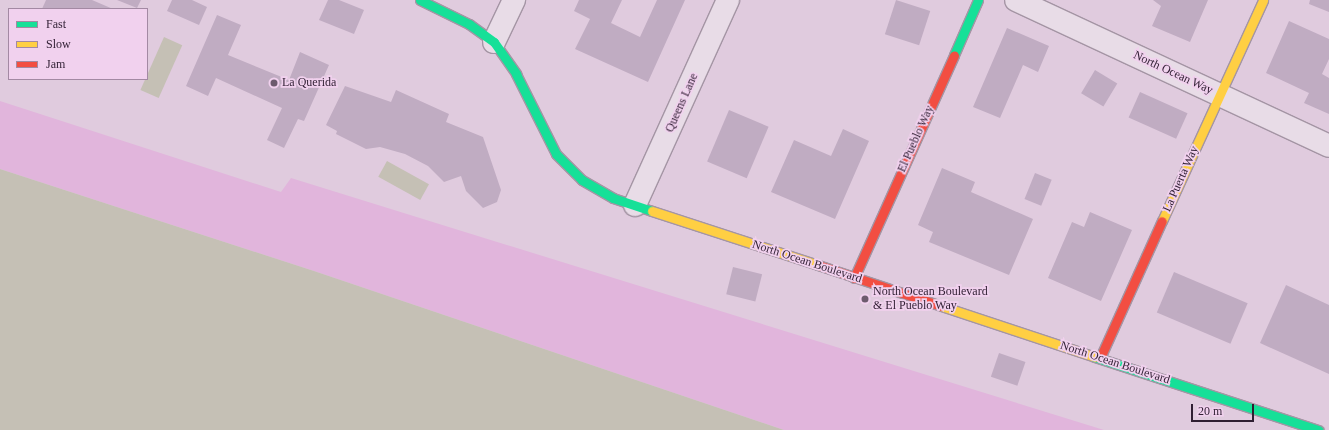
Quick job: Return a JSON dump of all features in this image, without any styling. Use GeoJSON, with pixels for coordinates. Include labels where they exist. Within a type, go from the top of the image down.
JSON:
{"type":"FeatureCollection","features":[{"type":"Feature","properties":{"kind":"street","name":"North Ocean Boulevard"},"geometry":{"type":"LineString","coordinates":[[420,0],[469,24],[494,42],[516,74],[560,158],[596,189],[635,205],[1318,430]]}},
{"type":"Feature","properties":{"kind":"street"},"geometry":{"type":"LineString","coordinates":[[494,42],[514,0]]}},
{"type":"Feature","properties":{"kind":"street","name":"Queens Lane"},"geometry":{"type":"LineString","coordinates":[[635,205],[728,0]]}},
{"type":"Feature","properties":{"kind":"street","name":"El Pueblo Way"},"geometry":{"type":"LineString","coordinates":[[854,278],[978,0]]}},
{"type":"Feature","properties":{"kind":"street","name":"North Ocean Way"},"geometry":{"type":"LineString","coordinates":[[1016,0],[1329,146]]}},
{"type":"Feature","properties":{"kind":"street","name":"La Puerta Way"},"geometry":{"type":"LineString","coordinates":[[1100,358],[1218,94],[1263,0]]}},
{"type":"Feature","properties":{"kind":"sand"},"geometry":{"type":"Polygon","coordinates":[[[0,101],[281,192],[291,178],[1104,430],[784,430],[314,271],[0,169],[0,101]]]}},
{"type":"Feature","properties":{"kind":"shaded area"},"geometry":{"type":"Polygon","coordinates":[[[164,37],[182,45],[159,98],[140,90],[145,80],[148,80],[148,73],[164,37]]]}},
{"type":"Feature","properties":{"kind":"shaded area"},"geometry":{"type":"Polygon","coordinates":[[[387,161],[429,184],[420,200],[378,177],[387,161]]]}},
{"type":"Feature","properties":{"kind":"shaded area"},"geometry":{"type":"Polygon","coordinates":[[[0,169],[314,271],[784,430],[0,430],[0,169]]]}},
{"type":"Feature","properties":{"kind":"building"},"geometry":{"type":"Polygon","coordinates":[[[46,0],[92,0],[111,8],[42,8],[46,0]]]}},
{"type":"Feature","properties":{"kind":"building"},"geometry":{"type":"Polygon","coordinates":[[[117,0],[141,0],[137,8],[117,0]]]}},
{"type":"Feature","properties":{"kind":"building"},"geometry":{"type":"Polygon","coordinates":[[[172,0],[192,0],[207,7],[199,25],[167,11],[172,0]]]}},
{"type":"Feature","properties":{"kind":"building"},"geometry":{"type":"Polygon","coordinates":[[[328,0],[339,0],[364,10],[354,34],[319,20],[328,0]]]}},
{"type":"Feature","properties":{"kind":"building"},"geometry":{"type":"Polygon","coordinates":[[[579,0],[622,0],[611,23],[640,37],[657,0],[685,0],[648,82],[575,49],[590,19],[574,11],[579,0]]]}},
{"type":"Feature","properties":{"kind":"building"},"geometry":{"type":"Polygon","coordinates":[[[896,0],[930,11],[919,45],[885,34],[896,0]]]}},
{"type":"Feature","properties":{"kind":"building"},"geometry":{"type":"Polygon","coordinates":[[[1153,0],[1208,0],[1190,42],[1152,26],[1161,6],[1153,0]]]}},
{"type":"Feature","properties":{"kind":"building"},"geometry":{"type":"Polygon","coordinates":[[[1310,0],[1329,0],[1329,12],[1309,4],[1310,0]]]}},
{"type":"Feature","properties":{"kind":"building","name":"La Querida"},"geometry":{"type":"Polygon","coordinates":[[[217,15],[241,25],[228,55],[289,80],[300,52],[329,65],[304,121],[298,119],[284,148],[267,140],[282,108],[216,78],[208,96],[186,86],[217,15]]]}},
{"type":"Feature","properties":{"kind":"building"},"geometry":{"type":"Polygon","coordinates":[[[1289,21],[1329,39],[1329,59],[1322,74],[1329,78],[1329,114],[1304,103],[1309,93],[1266,73],[1289,21]]]}},
{"type":"Feature","properties":{"kind":"building"},"geometry":{"type":"Polygon","coordinates":[[[1007,28],[1049,46],[1038,72],[1023,65],[1000,118],[973,107],[1007,28]]]}},
{"type":"Feature","properties":{"kind":"building"},"geometry":{"type":"Polygon","coordinates":[[[1095,70],[1117,83],[1103,107],[1081,93],[1095,70]]]}},
{"type":"Feature","properties":{"kind":"building"},"geometry":{"type":"Polygon","coordinates":[[[345,86],[391,102],[396,90],[449,114],[446,122],[483,137],[501,190],[497,202],[483,208],[466,191],[461,176],[444,182],[428,166],[405,154],[380,147],[366,149],[336,134],[337,131],[326,125],[345,86]]]}},
{"type":"Feature","properties":{"kind":"building"},"geometry":{"type":"Polygon","coordinates":[[[1140,92],[1188,113],[1176,139],[1129,118],[1140,92]]]}},
{"type":"Feature","properties":{"kind":"building"},"geometry":{"type":"Polygon","coordinates":[[[729,110],[769,127],[747,178],[707,162],[729,110]]]}},
{"type":"Feature","properties":{"kind":"building"},"geometry":{"type":"Polygon","coordinates":[[[843,129],[869,141],[835,219],[771,192],[794,140],[831,156],[843,129]]]}},
{"type":"Feature","properties":{"kind":"building"},"geometry":{"type":"Polygon","coordinates":[[[942,168],[975,182],[971,192],[1033,219],[1009,275],[929,242],[933,232],[918,225],[942,168]]]}},
{"type":"Feature","properties":{"kind":"building"},"geometry":{"type":"Polygon","coordinates":[[[1035,173],[1052,180],[1041,206],[1025,199],[1035,173]]]}},
{"type":"Feature","properties":{"kind":"building"},"geometry":{"type":"Polygon","coordinates":[[[1090,212],[1132,230],[1101,301],[1048,278],[1072,222],[1084,227],[1090,212]]]}},
{"type":"Feature","properties":{"kind":"building"},"geometry":{"type":"Polygon","coordinates":[[[733,267],[762,274],[755,301],[726,294],[733,267]]]}},
{"type":"Feature","properties":{"kind":"building"},"geometry":{"type":"Polygon","coordinates":[[[1174,272],[1248,303],[1230,344],[1157,313],[1174,272]]]}},
{"type":"Feature","properties":{"kind":"building"},"geometry":{"type":"Polygon","coordinates":[[[1286,285],[1329,305],[1329,374],[1260,343],[1286,285]]]}},
{"type":"Feature","properties":{"kind":"building"},"geometry":{"type":"Polygon","coordinates":[[[999,353],[1025,362],[1017,386],[991,377],[999,353]]]}},
{"type":"Feature","properties":{"kind":"traffic: fast"},"geometry":{"type":"LineString","coordinates":[[420,0],[469,24],[494,42],[516,74],[556,154],[582,180],[613,198],[652,211]]}},
{"type":"Feature","properties":{"kind":"traffic: fast"},"geometry":{"type":"LineString","coordinates":[[954,55],[978,0]]}},
{"type":"Feature","properties":{"kind":"traffic: fast"},"geometry":{"type":"LineString","coordinates":[[1095,357],[1318,430]]}},
{"type":"Feature","properties":{"kind":"traffic: slow"},"geometry":{"type":"LineString","coordinates":[[1162,221],[1263,0]]}},
{"type":"Feature","properties":{"kind":"traffic: slow"},"geometry":{"type":"LineString","coordinates":[[652,211],[818,265]]}},
{"type":"Feature","properties":{"kind":"traffic: slow"},"geometry":{"type":"LineString","coordinates":[[941,306],[1095,357]]}},
{"type":"Feature","properties":{"kind":"traffic: jam"},"geometry":{"type":"LineString","coordinates":[[854,278],[954,55]]}},
{"type":"Feature","properties":{"kind":"traffic: jam"},"geometry":{"type":"LineString","coordinates":[[1100,358],[1162,221]]}},
{"type":"Feature","properties":{"kind":"traffic: jam"},"geometry":{"type":"LineString","coordinates":[[818,265],[941,306]]}},
{"type":"Feature","properties":{"kind":"place","name":"La Querida"},"geometry":{"type":"Point","coordinates":[274,83]}},
{"type":"Feature","properties":{"kind":"place","name":"North Ocean Boulevard & El Pueblo Way"},"geometry":{"type":"Point","coordinates":[865,299]}}]}
